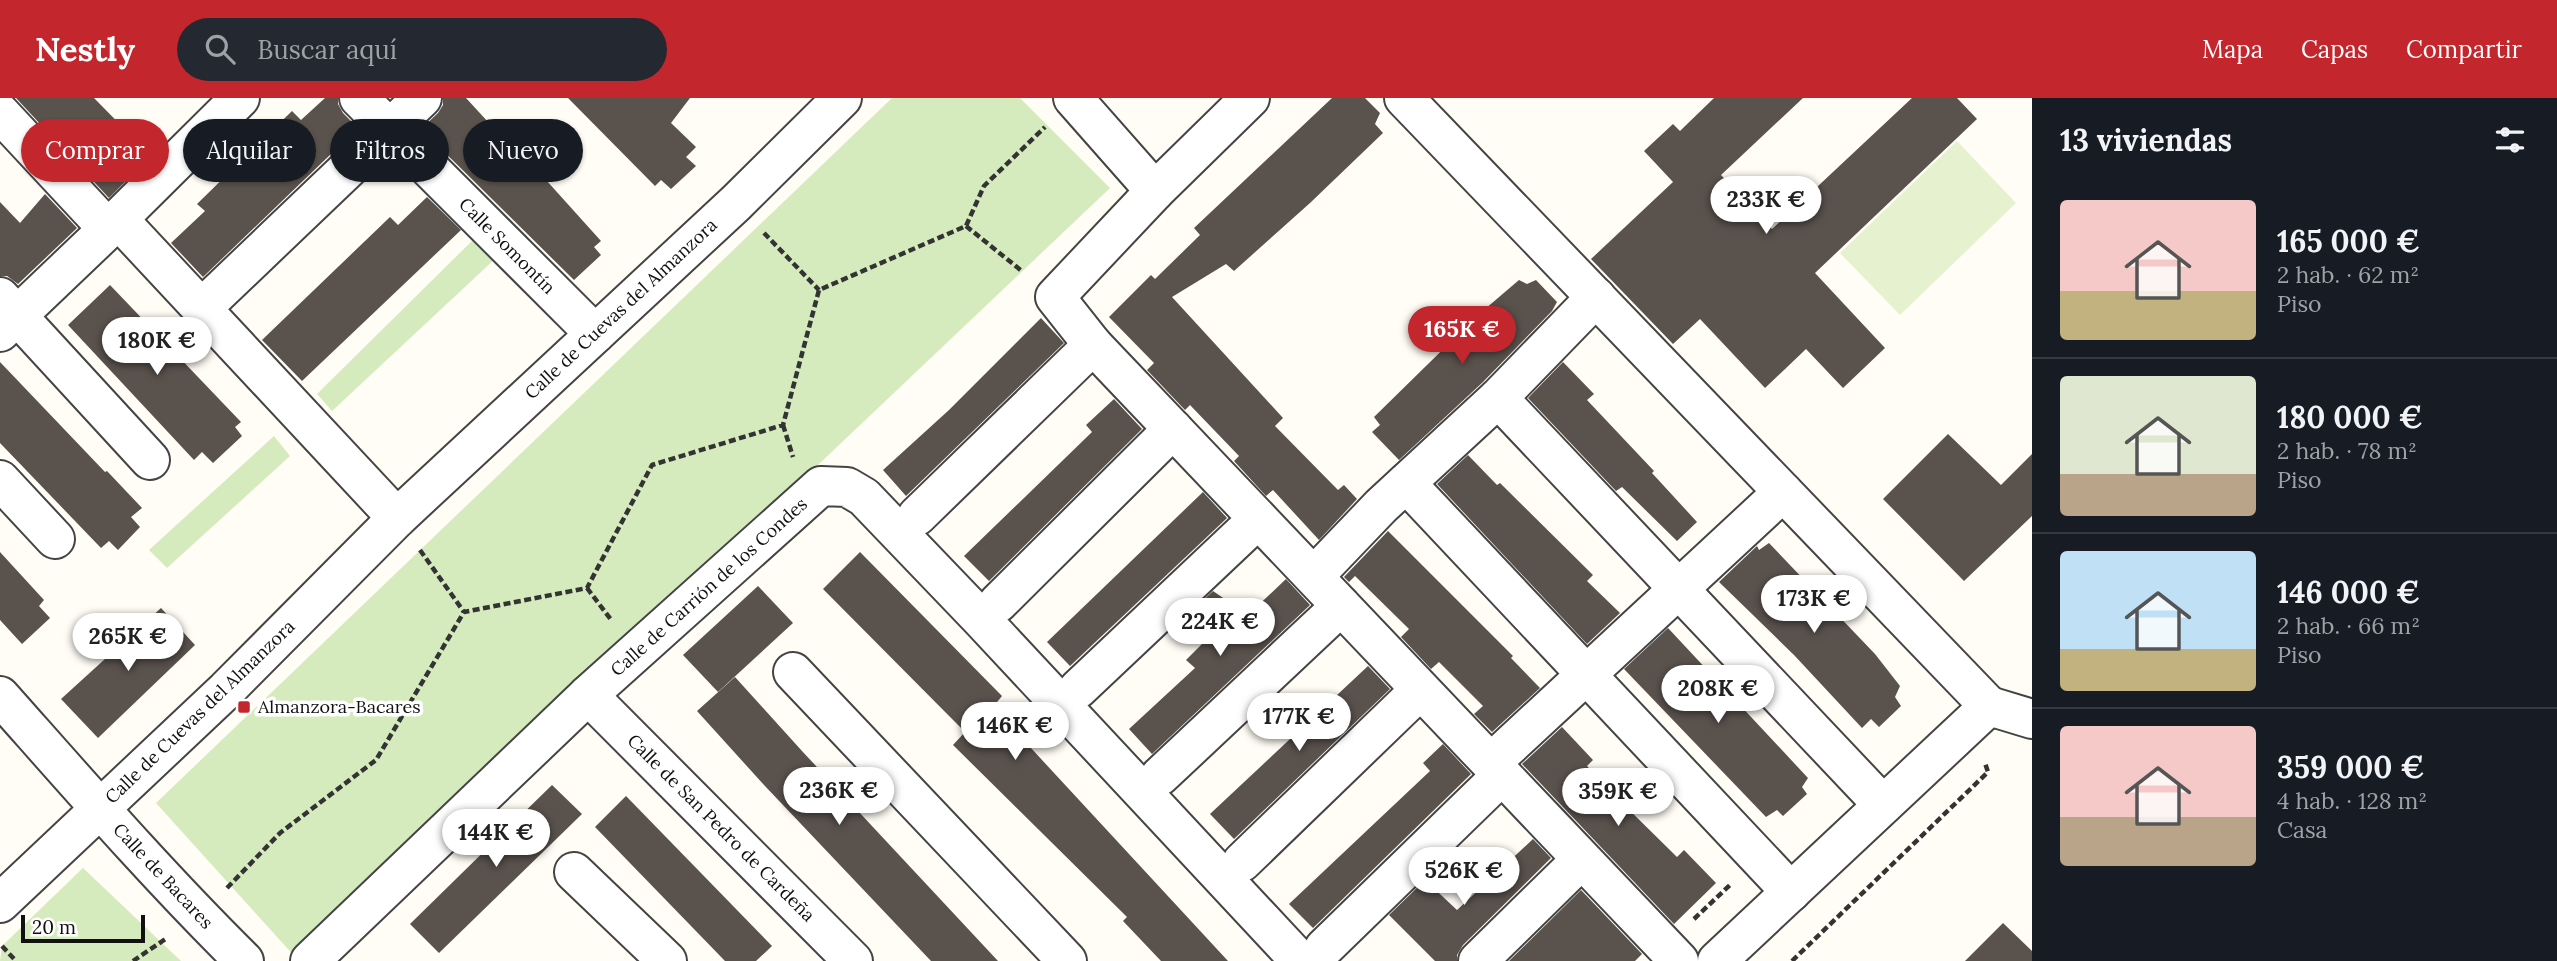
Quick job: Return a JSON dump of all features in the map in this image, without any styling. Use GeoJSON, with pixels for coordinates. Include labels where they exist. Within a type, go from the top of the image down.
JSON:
{"type":"FeatureCollection","features":[{"type":"Feature","properties":{"kind":"street"},"geometry":{"type":"LineString","coordinates":[[150,460],[6,315],[113,224],[240,98]]}},
{"type":"Feature","properties":{"kind":"street","name":"Calle Somontín"},"geometry":{"type":"LineString","coordinates":[[359,98],[379,119]]}},
{"type":"Feature","properties":{"kind":"street"},"geometry":{"type":"LineString","coordinates":[[398,119],[422,98]]}},
{"type":"Feature","properties":{"kind":"street","name":"Calle de Cuevas del Almanzora"},"geometry":{"type":"LineString","coordinates":[[0,903],[226,690],[397,518],[736,203],[842,98]]}},
{"type":"Feature","properties":{"kind":"street"},"geometry":{"type":"LineString","coordinates":[[1250,98],[1155,191],[1055,298],[1093,345],[1172,429],[1679,961]]}},
{"type":"Feature","properties":{"kind":"street"},"geometry":{"type":"LineString","coordinates":[[1405,98],[1989,706],[2032,719]]}},
{"type":"Feature","properties":{"kind":"street"},"geometry":{"type":"LineString","coordinates":[[1074,99],[1155,191]]}},
{"type":"Feature","properties":{"kind":"street"},"geometry":{"type":"LineString","coordinates":[[0,113],[202,308],[397,518]]}},
{"type":"Feature","properties":{"kind":"street"},"geometry":{"type":"LineString","coordinates":[[202,308],[332,182]]}},
{"type":"Feature","properties":{"kind":"street","name":"Calle Somontín"},"geometry":{"type":"LineString","coordinates":[[442,182],[595,334]]}},
{"type":"Feature","properties":{"kind":"street"},"geometry":{"type":"LineString","coordinates":[[1314,576],[1596,298]]}},
{"type":"Feature","properties":{"kind":"street"},"geometry":{"type":"LineString","coordinates":[[917,516],[1093,345]]}},
{"type":"Feature","properties":{"kind":"street"},"geometry":{"type":"LineString","coordinates":[[1497,398],[1883,805]]}},
{"type":"Feature","properties":{"kind":"street"},"geometry":{"type":"LineString","coordinates":[[998,603],[1172,429]]}},
{"type":"Feature","properties":{"kind":"street"},"geometry":{"type":"LineString","coordinates":[[0,480],[55,539]]}},
{"type":"Feature","properties":{"kind":"street"},"geometry":{"type":"LineString","coordinates":[[1406,483],[1791,892]]}},
{"type":"Feature","properties":{"kind":"street","name":"Calle de Carrión de los Condes"},"geometry":{"type":"LineString","coordinates":[[310,961],[588,695],[821,486],[847,487],[864,497],[1312,955],[1587,673],[1783,492]]}},
{"type":"Feature","properties":{"kind":"street"},"geometry":{"type":"LineString","coordinates":[[1078,689],[1258,519]]}},
{"type":"Feature","properties":{"kind":"street"},"geometry":{"type":"LineString","coordinates":[[1160,776],[1341,606]]}},
{"type":"Feature","properties":{"kind":"street"},"geometry":{"type":"LineString","coordinates":[[793,672],[1067,961]]}},
{"type":"Feature","properties":{"kind":"street"},"geometry":{"type":"LineString","coordinates":[[1242,862],[1419,691]]}},
{"type":"Feature","properties":{"kind":"street","name":"Calle de Bacares"},"geometry":{"type":"LineString","coordinates":[[0,695],[101,807],[137,852],[244,961]]}},
{"type":"Feature","properties":{"kind":"street","name":"Calle de San Pedro de Cardeña"},"geometry":{"type":"LineString","coordinates":[[588,695],[853,961]]}},
{"type":"Feature","properties":{"kind":"street"},"geometry":{"type":"LineString","coordinates":[[1717,961],[1989,706]]}},
{"type":"Feature","properties":{"kind":"street"},"geometry":{"type":"LineString","coordinates":[[1478,961],[1581,860]]}},
{"type":"Feature","properties":{"kind":"street"},"geometry":{"type":"LineString","coordinates":[[574,872],[667,961]]}},
{"type":"Feature","properties":{"kind":"path"},"geometry":{"type":"LineString","coordinates":[[820,290],[966,226],[984,186],[1074,99]]}},
{"type":"Feature","properties":{"kind":"path"},"geometry":{"type":"LineString","coordinates":[[736,203],[820,290]]}},
{"type":"Feature","properties":{"kind":"path"},"geometry":{"type":"LineString","coordinates":[[966,226],[1055,298]]}},
{"type":"Feature","properties":{"kind":"path"},"geometry":{"type":"LineString","coordinates":[[793,458],[783,425],[820,290]]}},
{"type":"Feature","properties":{"kind":"path"},"geometry":{"type":"LineString","coordinates":[[132,961],[199,917],[280,833],[376,760],[464,612],[587,588],[652,465],[783,425]]}},
{"type":"Feature","properties":{"kind":"path"},"geometry":{"type":"LineString","coordinates":[[397,518],[464,612]]}},
{"type":"Feature","properties":{"kind":"path"},"geometry":{"type":"LineString","coordinates":[[1791,961],[1988,772],[1984,760],[1990,754]]}},
{"type":"Feature","properties":{"kind":"path"},"geometry":{"type":"LineString","coordinates":[[2,946],[16,961]]}},
{"type":"Feature","properties":{"kind":"green space"},"geometry":{"type":"Polygon","coordinates":[[[892,98],[1020,98],[1110,188],[297,959],[156,803],[892,98]]]}},
{"type":"Feature","properties":{"kind":"green space"},"geometry":{"type":"Polygon","coordinates":[[[1957,141],[2016,203],[1900,315],[1840,253],[1957,141]]]}},
{"type":"Feature","properties":{"kind":"green space"},"geometry":{"type":"Polygon","coordinates":[[[476,237],[497,257],[332,411],[317,394],[476,237]]]}},
{"type":"Feature","properties":{"kind":"green space"},"geometry":{"type":"Polygon","coordinates":[[[274,436],[290,456],[167,568],[149,550],[274,436]]]}},
{"type":"Feature","properties":{"kind":"green space"},"geometry":{"type":"Polygon","coordinates":[[[83,868],[181,961],[0,961],[2,946],[83,868]]]}},
{"type":"Feature","properties":{"kind":"building"},"geometry":{"type":"Polygon","coordinates":[[[16,98],[94,98],[115,119],[36,119],[16,98]]]}},
{"type":"Feature","properties":{"kind":"building"},"geometry":{"type":"Polygon","coordinates":[[[325,98],[338,98],[338,104],[349,119],[330,119],[330,155],[316,168],[316,119],[302,119],[325,98]]]}},
{"type":"Feature","properties":{"kind":"building"},"geometry":{"type":"Polygon","coordinates":[[[443,98],[466,98],[485,119],[463,119],[463,170],[449,157],[449,119],[432,119],[443,105],[443,98]]]}},
{"type":"Feature","properties":{"kind":"building"},"geometry":{"type":"Polygon","coordinates":[[[568,98],[690,98],[671,123],[696,147],[686,157],[696,166],[671,189],[661,180],[655,186],[568,98]]]}},
{"type":"Feature","properties":{"kind":"building"},"geometry":{"type":"Polygon","coordinates":[[[1332,98],[1365,98],[1380,113],[1375,124],[1383,133],[1234,271],[1226,264],[1172,297],[1283,418],[1275,426],[1338,490],[1344,485],[1357,499],[1319,540],[1273,490],[1266,496],[1234,461],[1239,456],[1190,405],[1185,410],[1147,370],[1154,363],[1109,317],[1151,275],[1155,279],[1200,235],[1194,228],[1332,98]]]}},
{"type":"Feature","properties":{"kind":"building"},"geometry":{"type":"Polygon","coordinates":[[[1714,98],[1803,98],[1721,175],[1772,229],[1912,98],[1957,98],[1977,119],[1815,273],[1885,348],[1843,388],[1806,349],[1765,388],[1700,319],[1673,344],[1591,259],[1673,182],[1644,151],[1673,124],[1680,131],[1714,98]]]}},
{"type":"Feature","properties":{"kind":"building"},"geometry":{"type":"Polygon","coordinates":[[[292,111],[300,119],[284,119],[292,111]]]}},
{"type":"Feature","properties":{"kind":"building"},"geometry":{"type":"Polygon","coordinates":[[[94,182],[125,182],[109,198],[94,182]]]}},
{"type":"Feature","properties":{"kind":"building"},"geometry":{"type":"Polygon","coordinates":[[[219,182],[302,182],[203,277],[171,243],[205,211],[197,204],[219,182]]]}},
{"type":"Feature","properties":{"kind":"building"},"geometry":{"type":"Polygon","coordinates":[[[475,182],[548,182],[601,241],[594,247],[601,255],[574,280],[475,182]]]}},
{"type":"Feature","properties":{"kind":"building"},"geometry":{"type":"Polygon","coordinates":[[[45,194],[77,228],[18,284],[7,276],[0,276],[0,202],[20,223],[45,194]]]}},
{"type":"Feature","properties":{"kind":"building"},"geometry":{"type":"Polygon","coordinates":[[[427,197],[461,230],[302,381],[262,340],[390,217],[398,225],[427,197]]]}},
{"type":"Feature","properties":{"kind":"building"},"geometry":{"type":"Polygon","coordinates":[[[1519,280],[1527,284],[1536,280],[1557,302],[1552,311],[1483,382],[1399,460],[1372,432],[1380,425],[1374,417],[1478,315],[1519,280]]]}},
{"type":"Feature","properties":{"kind":"building"},"geometry":{"type":"Polygon","coordinates":[[[110,285],[241,422],[235,427],[242,436],[213,463],[202,452],[194,460],[68,325],[110,285]]]}},
{"type":"Feature","properties":{"kind":"building"},"geometry":{"type":"Polygon","coordinates":[[[1041,318],[1064,343],[906,496],[883,470],[949,410],[1041,318]]]}},
{"type":"Feature","properties":{"kind":"building"},"geometry":{"type":"Polygon","coordinates":[[[0,362],[142,508],[131,517],[140,527],[118,550],[109,541],[101,548],[0,443],[0,362]]]}},
{"type":"Feature","properties":{"kind":"building"},"geometry":{"type":"Polygon","coordinates":[[[1563,362],[1594,394],[1587,400],[1654,471],[1652,473],[1697,522],[1677,541],[1622,487],[1616,491],[1528,398],[1563,362]]]}},
{"type":"Feature","properties":{"kind":"building"},"geometry":{"type":"Polygon","coordinates":[[[1114,399],[1142,429],[989,581],[964,556],[1092,432],[1086,425],[1114,399]]]}},
{"type":"Feature","properties":{"kind":"building"},"geometry":{"type":"Polygon","coordinates":[[[1948,434],[2001,485],[2032,454],[2032,516],[1964,581],[1883,499],[1948,434]]]}},
{"type":"Feature","properties":{"kind":"building"},"geometry":{"type":"Polygon","coordinates":[[[1468,455],[1593,575],[1587,581],[1620,613],[1587,644],[1437,484],[1468,455]]]}},
{"type":"Feature","properties":{"kind":"building"},"geometry":{"type":"Polygon","coordinates":[[[1203,492],[1227,518],[1070,666],[1047,642],[1203,492]]]}},
{"type":"Feature","properties":{"kind":"building"},"geometry":{"type":"Polygon","coordinates":[[[1388,531],[1513,656],[1511,658],[1540,688],[1492,732],[1474,714],[1483,706],[1439,662],[1431,669],[1401,637],[1409,629],[1355,576],[1349,582],[1344,577],[1388,531]]]}},
{"type":"Feature","properties":{"kind":"building"},"geometry":{"type":"Polygon","coordinates":[[[1769,543],[1875,654],[1900,686],[1895,697],[1901,706],[1879,727],[1871,719],[1862,728],[1794,655],[1719,582],[1757,546],[1759,550],[1769,543]]]}},
{"type":"Feature","properties":{"kind":"building"},"geometry":{"type":"Polygon","coordinates":[[[0,552],[44,600],[39,606],[50,618],[22,644],[0,620],[0,552]]]}},
{"type":"Feature","properties":{"kind":"building"},"geometry":{"type":"Polygon","coordinates":[[[860,552],[1002,696],[993,707],[1228,961],[1161,961],[1123,921],[1127,917],[953,745],[965,732],[823,589],[860,552]]]}},
{"type":"Feature","properties":{"kind":"building"},"geometry":{"type":"Polygon","coordinates":[[[1286,579],[1310,605],[1152,754],[1129,729],[1195,668],[1186,660],[1217,629],[1196,607],[1213,591],[1248,615],[1286,579]]]}},
{"type":"Feature","properties":{"kind":"building"},"geometry":{"type":"Polygon","coordinates":[[[758,586],[793,623],[718,692],[683,655],[758,586]]]}},
{"type":"Feature","properties":{"kind":"building"},"geometry":{"type":"Polygon","coordinates":[[[161,608],[195,645],[98,738],[61,699],[161,608]]]}},
{"type":"Feature","properties":{"kind":"building"},"geometry":{"type":"Polygon","coordinates":[[[1668,628],[1808,778],[1802,787],[1807,794],[1783,816],[1777,810],[1766,817],[1624,669],[1668,628]]]}},
{"type":"Feature","properties":{"kind":"building"},"geometry":{"type":"Polygon","coordinates":[[[1368,666],[1390,689],[1234,839],[1210,814],[1368,666]]]}},
{"type":"Feature","properties":{"kind":"building"},"geometry":{"type":"Polygon","coordinates":[[[735,677],[998,961],[931,961],[764,785],[697,711],[735,677]]]}},
{"type":"Feature","properties":{"kind":"building"},"geometry":{"type":"Polygon","coordinates":[[[1562,727],[1593,760],[1587,766],[1614,795],[1677,857],[1684,850],[1716,883],[1674,924],[1522,764],[1562,727]]]}},
{"type":"Feature","properties":{"kind":"building"},"geometry":{"type":"Polygon","coordinates":[[[1443,744],[1471,774],[1313,928],[1289,904],[1430,771],[1423,763],[1443,744]]]}},
{"type":"Feature","properties":{"kind":"building"},"geometry":{"type":"Polygon","coordinates":[[[552,785],[582,814],[439,953],[410,924],[552,785]]]}},
{"type":"Feature","properties":{"kind":"building"},"geometry":{"type":"Polygon","coordinates":[[[626,796],[772,946],[756,961],[725,961],[595,827],[626,796]]]}},
{"type":"Feature","properties":{"kind":"building"},"geometry":{"type":"Polygon","coordinates":[[[1533,839],[1551,858],[1463,945],[1457,955],[1457,961],[1435,961],[1389,915],[1425,880],[1457,910],[1533,839]]]}},
{"type":"Feature","properties":{"kind":"building"},"geometry":{"type":"Polygon","coordinates":[[[1581,890],[1642,954],[1635,961],[1509,961],[1581,890]]]}},
{"type":"Feature","properties":{"kind":"building"},"geometry":{"type":"Polygon","coordinates":[[[2003,923],[2032,951],[2032,961],[1965,961],[2003,923]]]}},
{"type":"Feature","properties":{"kind":"place","name":"Almanzora-Bacares"},"geometry":{"type":"Point","coordinates":[244,707]}}]}
